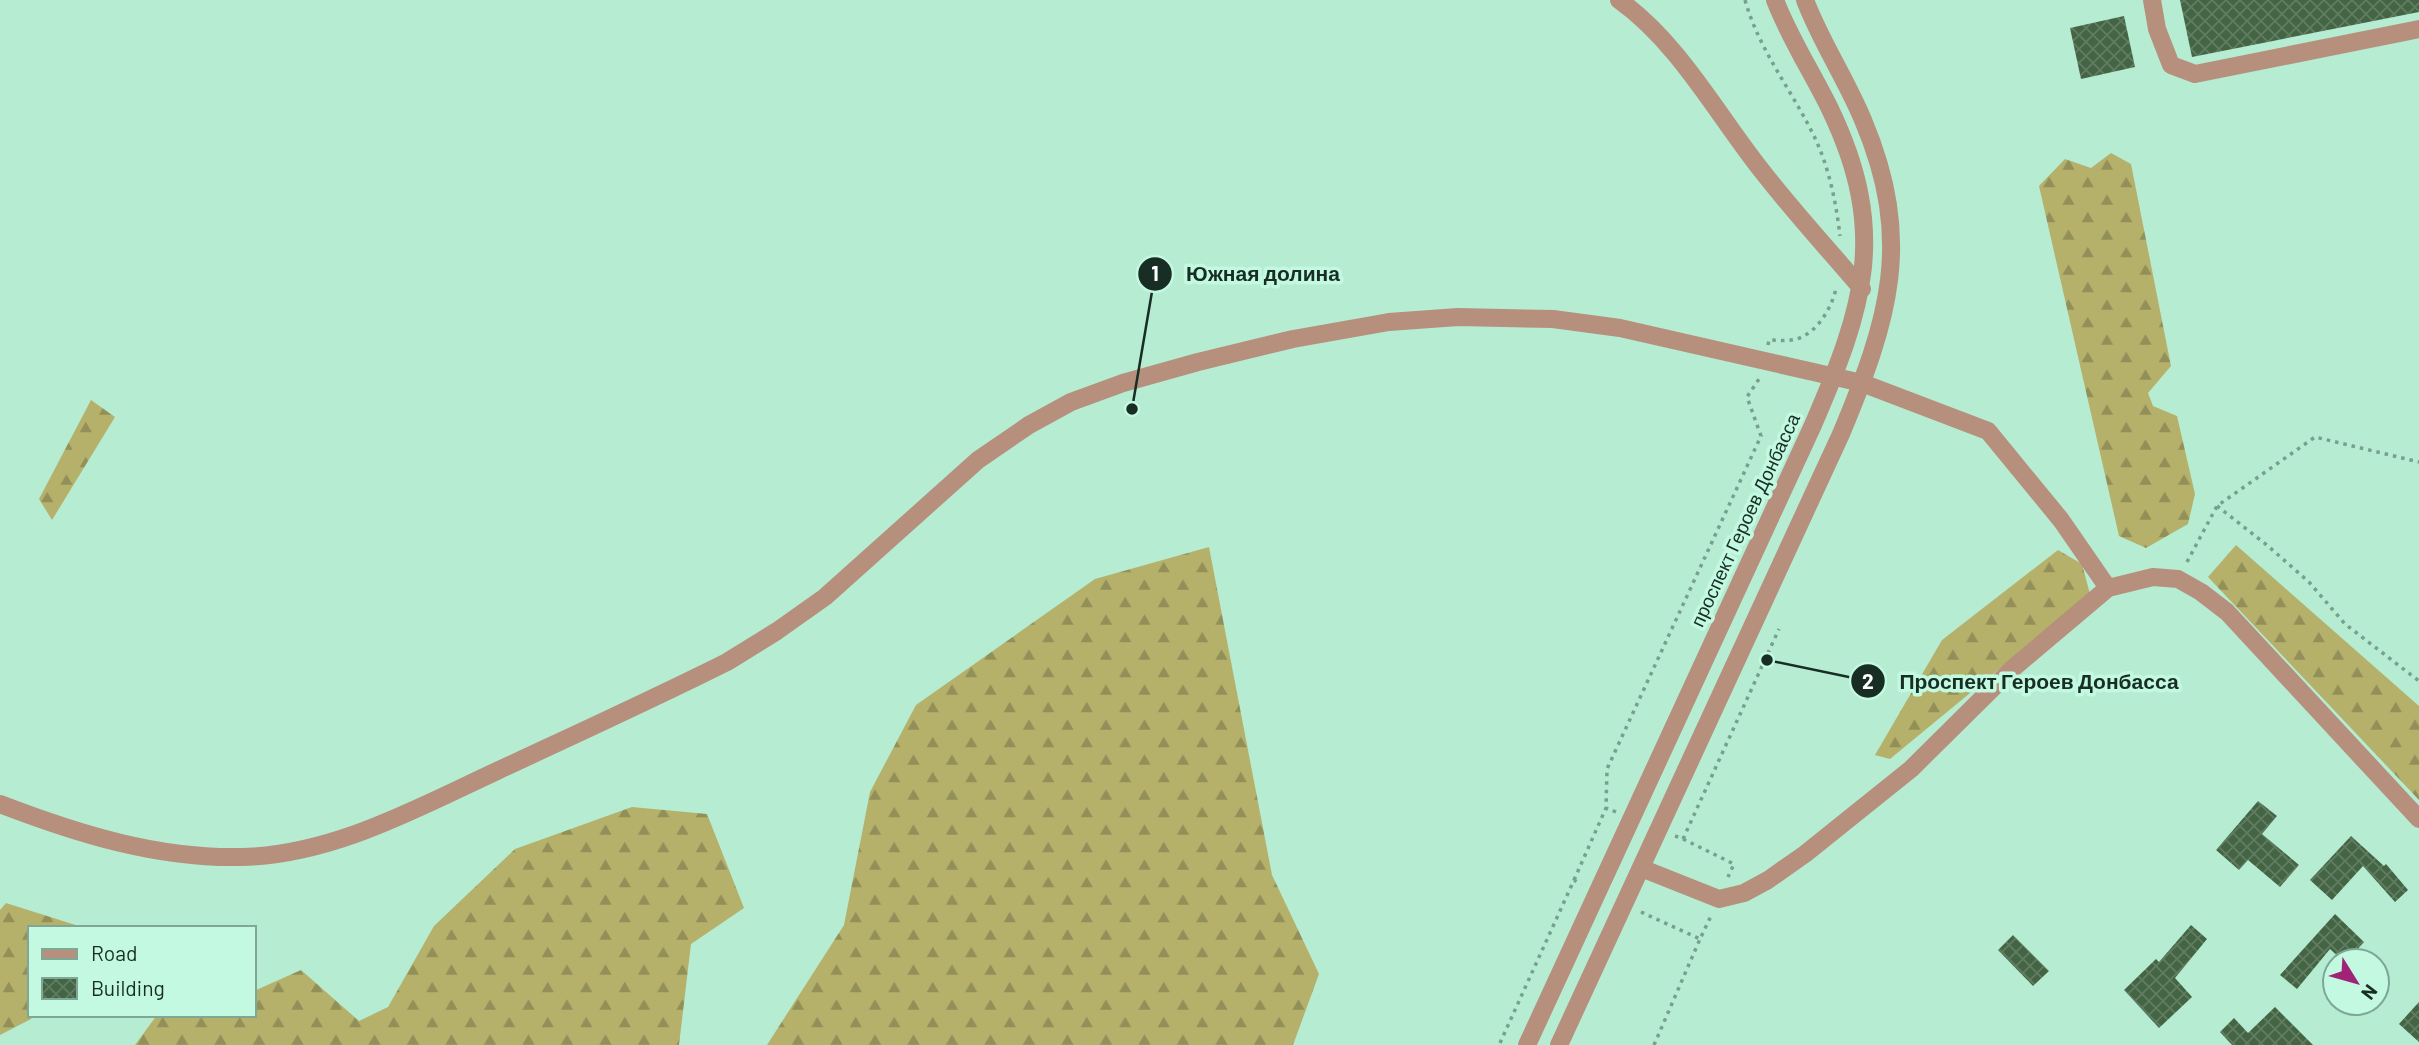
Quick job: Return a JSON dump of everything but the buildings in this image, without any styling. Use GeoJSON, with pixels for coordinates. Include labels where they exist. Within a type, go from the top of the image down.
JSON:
{"type":"FeatureCollection","features":[{"type":"Feature","properties":{"kind":"street"},"geometry":{"type":"LineString","coordinates":[[1619,0],[1639,14],[1686,67],[1762,171],[1862,289]]}},
{"type":"Feature","properties":{"kind":"street","name":"проспект Героев Донбасса"},"geometry":{"type":"LineString","coordinates":[[1527,1045],[1834,376],[1862,289],[1866,243],[1863,202],[1851,158],[1830,109],[1786,27],[1775,0]]}},
{"type":"Feature","properties":{"kind":"street"},"geometry":{"type":"LineString","coordinates":[[1559,1045],[1836,446],[1862,383],[1886,301],[1892,263],[1890,215],[1881,166],[1862,118],[1805,0]]}},
{"type":"Feature","properties":{"kind":"street"},"geometry":{"type":"LineString","coordinates":[[2151,0],[2157,29],[2171,65],[2195,74],[2419,29]]}},
{"type":"Feature","properties":{"kind":"street"},"geometry":{"type":"LineString","coordinates":[[0,804],[58,826],[106,840],[170,852],[243,857],[282,854],[332,842],[398,817],[727,662],[825,597],[978,460],[1029,425],[1084,398],[1123,383],[1293,339],[1389,322],[1504,316],[1553,319],[1620,328],[1862,383],[1988,431],[2061,520],[2108,588]]}},
{"type":"Feature","properties":{"kind":"street"},"geometry":{"type":"LineString","coordinates":[[1641,868],[1719,899],[1744,893],[1768,880],[1805,854],[1910,769],[2012,669],[2108,588],[2153,577],[2178,579],[2227,612],[2419,819]]}},
{"type":"Feature","properties":{"kind":"path"},"geometry":{"type":"LineString","coordinates":[[1745,0],[1752,28],[1814,137],[1836,201],[1841,240]]}},
{"type":"Feature","properties":{"kind":"path"},"geometry":{"type":"LineString","coordinates":[[1574,880],[1606,808],[1606,769],[1761,436],[1748,397],[1760,378],[1769,340],[1794,341],[1809,332],[1824,317],[1835,297],[1836,286]]}},
{"type":"Feature","properties":{"kind":"path"},"geometry":{"type":"LineString","coordinates":[[2178,579],[2217,506],[2315,437],[2419,462]]}},
{"type":"Feature","properties":{"kind":"path"},"geometry":{"type":"LineString","coordinates":[[2217,506],[2309,582],[2345,624],[2419,681]]}},
{"type":"Feature","properties":{"kind":"path"},"geometry":{"type":"LineString","coordinates":[[1659,830],[1683,839],[1779,629]]}},
{"type":"Feature","properties":{"kind":"path"},"geometry":{"type":"LineString","coordinates":[[1606,808],[1631,818]]}},
{"type":"Feature","properties":{"kind":"path"},"geometry":{"type":"LineString","coordinates":[[1654,1045],[1700,939]]}},
{"type":"Feature","properties":{"kind":"green space"},"geometry":{"type":"Polygon","coordinates":[[[2111,153],[2131,164],[2171,366],[2148,393],[2153,406],[2177,416],[2195,494],[2188,524],[2146,548],[2119,536],[2039,186],[2065,159],[2091,168],[2111,153]]]}},
{"type":"Feature","properties":{"kind":"green space"},"geometry":{"type":"Polygon","coordinates":[[[91,400],[115,417],[52,520],[39,499],[91,400]]]}},
{"type":"Feature","properties":{"kind":"green space"},"geometry":{"type":"Polygon","coordinates":[[[2236,545],[2419,706],[2419,800],[2208,577],[2236,545]]]}},
{"type":"Feature","properties":{"kind":"green space"},"geometry":{"type":"Polygon","coordinates":[[[1209,547],[1272,875],[1319,974],[1293,1045],[767,1045],[844,925],[870,792],[916,705],[1095,579],[1209,547]]]}},
{"type":"Feature","properties":{"kind":"green space"},"geometry":{"type":"Polygon","coordinates":[[[2058,550],[2082,564],[2090,594],[1890,759],[1875,755],[1942,640],[2058,550]]]}},
{"type":"Feature","properties":{"kind":"green space"},"geometry":{"type":"Polygon","coordinates":[[[632,807],[707,814],[744,908],[691,944],[679,1045],[135,1045],[156,1017],[256,1017],[256,990],[301,970],[359,1021],[388,1007],[434,926],[515,849],[632,807]]]}},
{"type":"Feature","properties":{"kind":"green space"},"geometry":{"type":"Polygon","coordinates":[[[6,903],[79,926],[28,926],[28,1017],[32,1017],[0,1035],[0,910],[6,903]]]}},
{"type":"Feature","properties":{"kind":"place","name":"Южная долина"},"geometry":{"type":"Point","coordinates":[1132,409]}},
{"type":"Feature","properties":{"kind":"place","name":"Проспект Героев Донбасса"},"geometry":{"type":"Point","coordinates":[1767,660]}}]}
